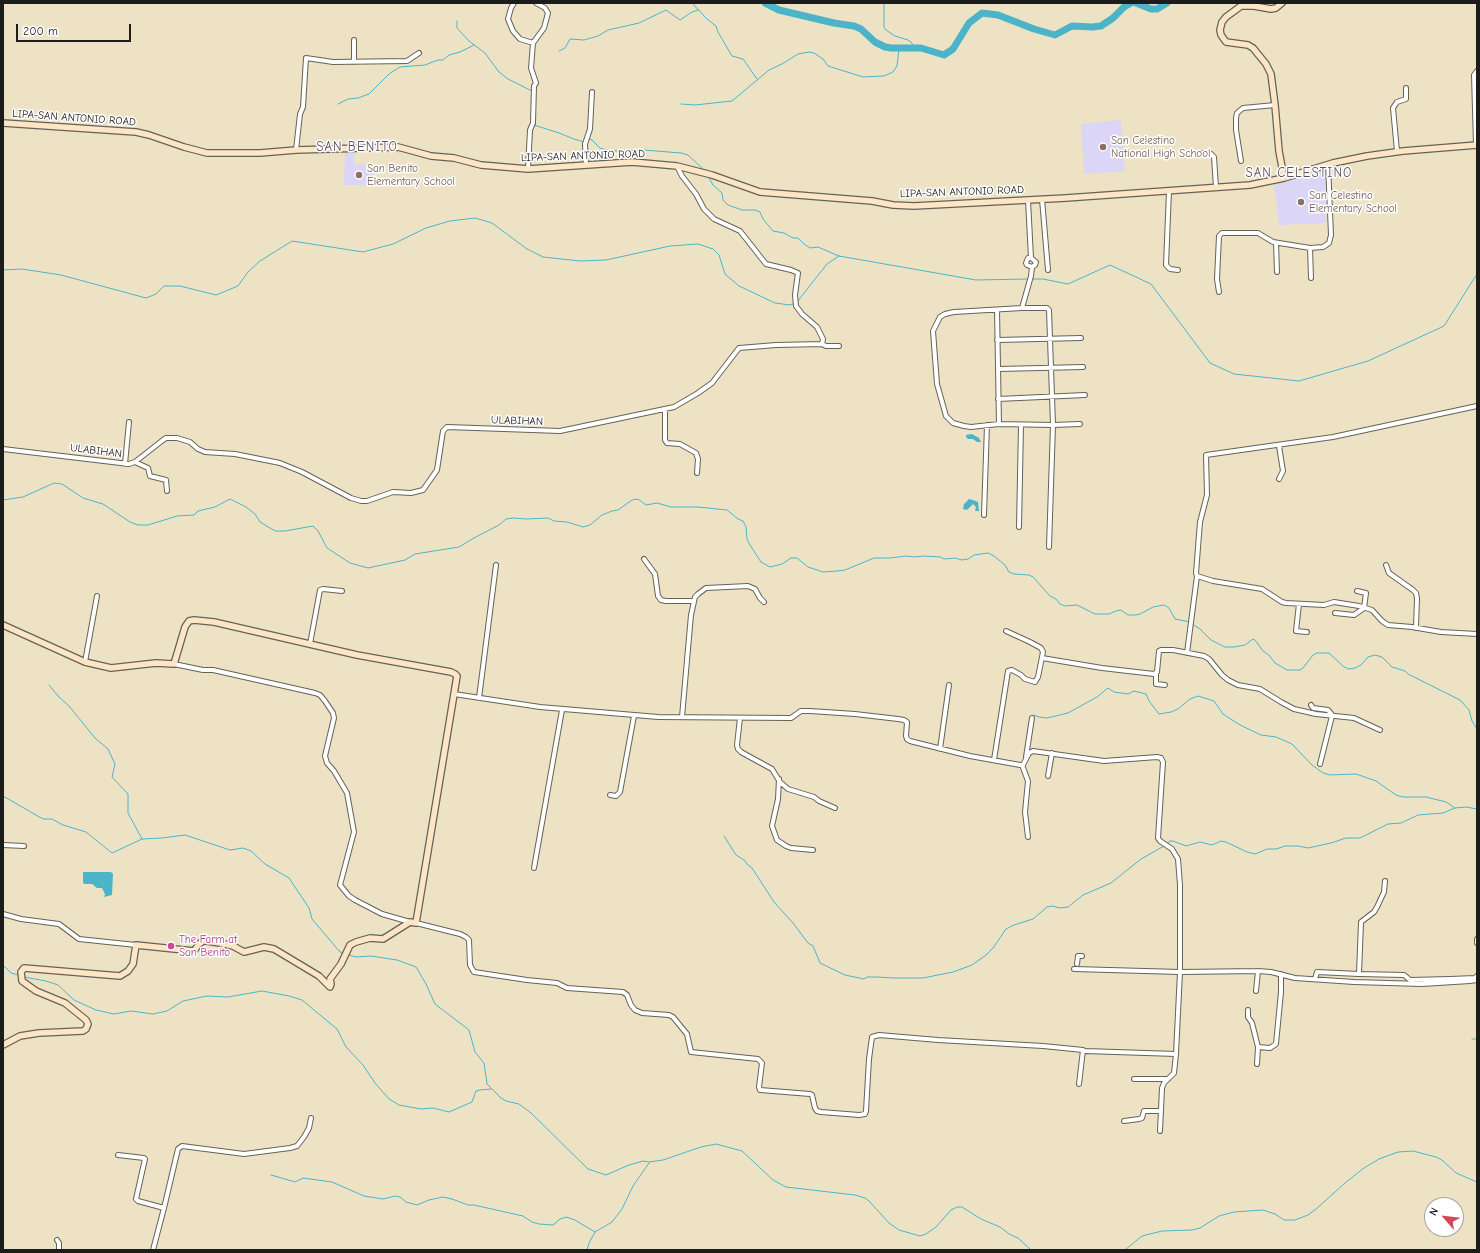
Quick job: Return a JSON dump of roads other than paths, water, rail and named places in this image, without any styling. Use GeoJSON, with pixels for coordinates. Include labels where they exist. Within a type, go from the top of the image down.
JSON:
{"type":"FeatureCollection","features":[{"type":"Feature","properties":{"kind":"street"},"geometry":{"type":"LineString","coordinates":[[514,3],[508,19],[513,31],[520,39],[533,43]]}},
{"type":"Feature","properties":{"kind":"street"},"geometry":{"type":"LineString","coordinates":[[528,169],[530,130],[533,122],[534,86],[536,83],[531,68],[533,43],[544,28],[548,13],[545,8],[536,3]]}},
{"type":"Feature","properties":{"kind":"street"},"geometry":{"type":"LineString","coordinates":[[1282,3],[1276,8],[1271,9],[1254,6],[1241,6],[1226,17],[1222,22],[1220,30],[1221,35],[1226,42],[1248,46],[1258,52],[1271,74],[1279,151],[1284,178]]}},
{"type":"Feature","properties":{"kind":"street"},"geometry":{"type":"LineString","coordinates":[[354,40],[354,62]]}},
{"type":"Feature","properties":{"kind":"street"},"geometry":{"type":"LineString","coordinates":[[296,150],[300,114],[303,108],[306,58],[333,62],[407,61],[419,53]]}},
{"type":"Feature","properties":{"kind":"street"},"geometry":{"type":"LineString","coordinates":[[1477,71],[1474,75],[1477,145]]}},
{"type":"Feature","properties":{"kind":"street"},"geometry":{"type":"LineString","coordinates":[[1397,152],[1393,108],[1397,102],[1406,99],[1406,88]]}},
{"type":"Feature","properties":{"kind":"street"},"geometry":{"type":"LineString","coordinates":[[586,165],[585,144],[590,129],[592,92]]}},
{"type":"Feature","properties":{"kind":"street"},"geometry":{"type":"LineString","coordinates":[[1241,161],[1236,130],[1237,113],[1243,108],[1275,105]]}},
{"type":"Feature","properties":{"kind":"street","name":"LIPA-SAN ANTONIO ROAD"},"geometry":{"type":"LineString","coordinates":[[3,123],[136,132],[207,153],[260,153],[296,150],[398,147],[431,156],[454,158],[481,165],[528,169],[632,162],[677,166],[712,175],[760,192],[872,200],[894,205],[914,206],[1169,191],[1254,184],[1284,178],[1328,164],[1364,156],[1477,145]]}},
{"type":"Feature","properties":{"kind":"street"},"geometry":{"type":"LineString","coordinates":[[1200,153],[1211,154],[1214,157],[1216,187]]}},
{"type":"Feature","properties":{"kind":"street"},"geometry":{"type":"LineString","coordinates":[[1219,292],[1217,279],[1219,236],[1222,232],[1258,233],[1276,243],[1310,248],[1327,245],[1330,240],[1328,164]]}},
{"type":"Feature","properties":{"kind":"street"},"geometry":{"type":"LineString","coordinates":[[677,166],[682,176],[696,194],[704,209],[714,219],[740,230],[766,264],[798,273],[795,295],[796,306],[802,314],[817,327],[823,339],[822,344]]}},
{"type":"Feature","properties":{"kind":"street"},"geometry":{"type":"LineString","coordinates":[[1169,191],[1166,265],[1170,269],[1178,270]]}},
{"type":"Feature","properties":{"kind":"street"},"geometry":{"type":"LineString","coordinates":[[1042,199],[1048,270]]}},
{"type":"Feature","properties":{"kind":"street"},"geometry":{"type":"LineString","coordinates":[[1028,200],[1031,258]]}},
{"type":"Feature","properties":{"kind":"street"},"geometry":{"type":"LineString","coordinates":[[1276,243],[1277,272]]}},
{"type":"Feature","properties":{"kind":"street"},"geometry":{"type":"LineString","coordinates":[[1310,248],[1311,278]]}},
{"type":"Feature","properties":{"kind":"street"},"geometry":{"type":"LineString","coordinates":[[1031,258],[1028,258],[1026,262],[1027,266],[1032,267]]}},
{"type":"Feature","properties":{"kind":"street"},"geometry":{"type":"LineString","coordinates":[[1022,308],[1032,267],[1036,262],[1031,258]]}},
{"type":"Feature","properties":{"kind":"street"},"geometry":{"type":"LineString","coordinates":[[1049,547],[1053,425],[1048,309],[1022,308],[954,312],[940,317],[933,331],[937,384],[946,416],[953,422],[964,426],[999,424],[1053,425],[1080,424]]}},
{"type":"Feature","properties":{"kind":"street"},"geometry":{"type":"LineString","coordinates":[[997,310],[999,424]]}},
{"type":"Feature","properties":{"kind":"street"},"geometry":{"type":"LineString","coordinates":[[997,340],[1081,338]]}},
{"type":"Feature","properties":{"kind":"street","name":"ULABIHAN"},"geometry":{"type":"LineString","coordinates":[[3,449],[125,464],[135,462],[166,438],[177,438],[190,442],[198,449],[205,452],[235,454],[280,463],[302,472],[351,498],[367,501],[393,492],[411,494],[423,490],[437,470],[443,431],[447,427],[560,431],[674,407],[712,383],[739,348],[776,345],[822,344],[826,346],[839,346]]}},
{"type":"Feature","properties":{"kind":"street"},"geometry":{"type":"LineString","coordinates":[[998,369],[1083,367]]}},
{"type":"Feature","properties":{"kind":"street"},"geometry":{"type":"LineString","coordinates":[[998,399],[1086,395]]}},
{"type":"Feature","properties":{"kind":"street"},"geometry":{"type":"LineString","coordinates":[[1187,653],[1197,576],[1200,522],[1208,495],[1206,455],[1244,449],[1279,446],[1333,437],[1477,406]]}},
{"type":"Feature","properties":{"kind":"street"},"geometry":{"type":"LineString","coordinates":[[665,409],[666,442],[680,444],[696,453],[698,459],[697,473]]}},
{"type":"Feature","properties":{"kind":"street"},"geometry":{"type":"LineString","coordinates":[[125,464],[129,422]]}},
{"type":"Feature","properties":{"kind":"street"},"geometry":{"type":"LineString","coordinates":[[1019,527],[1021,424]]}},
{"type":"Feature","properties":{"kind":"street"},"geometry":{"type":"LineString","coordinates":[[984,515],[987,425]]}},
{"type":"Feature","properties":{"kind":"street"},"geometry":{"type":"LineString","coordinates":[[1279,446],[1283,471],[1279,479]]}},
{"type":"Feature","properties":{"kind":"street"},"geometry":{"type":"LineString","coordinates":[[135,462],[148,468],[150,476],[165,479],[167,481],[167,491]]}},
{"type":"Feature","properties":{"kind":"street"},"geometry":{"type":"LineString","coordinates":[[644,559],[656,574],[658,596],[661,600],[693,602]]}},
{"type":"Feature","properties":{"kind":"street"},"geometry":{"type":"LineString","coordinates":[[479,698],[496,565]]}},
{"type":"Feature","properties":{"kind":"street"},"geometry":{"type":"LineString","coordinates":[[1386,565],[1388,573],[1416,593],[1416,628]]}},
{"type":"Feature","properties":{"kind":"street"},"geometry":{"type":"LineString","coordinates":[[1197,576],[1213,581],[1262,589],[1282,602],[1324,605],[1334,602],[1372,610],[1388,626],[1441,632],[1477,634]]}},
{"type":"Feature","properties":{"kind":"street"},"geometry":{"type":"LineString","coordinates":[[682,717],[693,602],[698,594],[706,588],[748,586],[755,589],[764,602]]}},
{"type":"Feature","properties":{"kind":"street"},"geometry":{"type":"LineString","coordinates":[[310,644],[320,590],[342,591]]}},
{"type":"Feature","properties":{"kind":"street"},"geometry":{"type":"LineString","coordinates":[[1335,613],[1354,615],[1364,608],[1366,593],[1357,592]]}},
{"type":"Feature","properties":{"kind":"street"},"geometry":{"type":"LineString","coordinates":[[85,662],[97,596]]}},
{"type":"Feature","properties":{"kind":"street"},"geometry":{"type":"LineString","coordinates":[[1299,604],[1296,631],[1307,632]]}},
{"type":"Feature","properties":{"kind":"street"},"geometry":{"type":"LineString","coordinates":[[174,664],[185,627],[189,621],[194,620],[214,622],[357,655],[451,672],[457,676],[413,922]]}},
{"type":"Feature","properties":{"kind":"street"},"geometry":{"type":"LineString","coordinates":[[3,625],[85,662],[111,668],[156,663],[174,664],[203,670],[213,670],[320,695],[333,712],[334,718],[325,756],[327,762],[347,793],[354,832],[340,885],[349,896],[382,914],[460,934],[466,937],[469,940],[470,965],[474,972],[557,983],[567,988],[623,992],[627,995],[635,1010],[642,1013],[669,1015],[673,1017],[687,1034],[691,1052],[758,1059],[762,1063],[759,1086],[760,1090],[810,1094],[817,1111],[859,1115],[865,1114],[869,1059],[872,1037],[875,1035],[1043,1046],[1085,1051],[1176,1054]]}},
{"type":"Feature","properties":{"kind":"street"},"geometry":{"type":"LineString","coordinates":[[994,760],[1008,671],[1012,670],[1025,679],[1035,682],[1038,677],[1043,652],[1041,648],[1006,631]]}},
{"type":"Feature","properties":{"kind":"street"},"geometry":{"type":"LineString","coordinates":[[1165,686],[1156,684],[1160,650],[1173,650],[1204,656],[1209,659],[1222,675],[1233,683],[1260,688],[1294,709],[1316,714],[1354,718],[1380,730]]}},
{"type":"Feature","properties":{"kind":"street"},"geometry":{"type":"LineString","coordinates":[[1042,658],[1102,668],[1156,674]]}},
{"type":"Feature","properties":{"kind":"street"},"geometry":{"type":"LineString","coordinates":[[940,749],[949,685]]}},
{"type":"Feature","properties":{"kind":"street"},"geometry":{"type":"LineString","coordinates":[[454,694],[562,710],[634,716],[791,718],[801,711],[810,710],[904,720],[907,722],[907,739],[910,741],[940,749],[1022,765]]}},
{"type":"Feature","properties":{"kind":"street"},"geometry":{"type":"LineString","coordinates":[[1311,705],[1313,708],[1328,710],[1333,716]]}},
{"type":"Feature","properties":{"kind":"street"},"geometry":{"type":"LineString","coordinates":[[534,868],[562,710]]}},
{"type":"Feature","properties":{"kind":"street"},"geometry":{"type":"LineString","coordinates":[[610,795],[616,796],[620,792],[634,716]]}},
{"type":"Feature","properties":{"kind":"street"},"geometry":{"type":"LineString","coordinates":[[1320,764],[1333,716]]}},
{"type":"Feature","properties":{"kind":"street"},"geometry":{"type":"LineString","coordinates":[[740,718],[738,749],[741,752],[772,769],[778,779],[793,792],[814,797],[819,801],[835,808]]}},
{"type":"Feature","properties":{"kind":"street"},"geometry":{"type":"LineString","coordinates":[[1026,757],[1032,718]]}},
{"type":"Feature","properties":{"kind":"street"},"geometry":{"type":"LineString","coordinates":[[1028,837],[1025,812],[1028,781],[1022,765],[1029,753],[1033,751],[1052,753],[1104,761],[1157,757],[1161,758],[1163,762],[1158,838],[1167,845],[1178,859],[1180,885],[1180,972],[1174,1073],[1162,1088],[1160,1131]]}},
{"type":"Feature","properties":{"kind":"street"},"geometry":{"type":"LineString","coordinates":[[1048,776],[1052,753]]}},
{"type":"Feature","properties":{"kind":"street"},"geometry":{"type":"LineString","coordinates":[[778,779],[778,799],[772,826],[777,840],[791,848],[813,850]]}},
{"type":"Feature","properties":{"kind":"street"},"geometry":{"type":"LineString","coordinates":[[3,845],[24,846]]}},
{"type":"Feature","properties":{"kind":"street"},"geometry":{"type":"LineString","coordinates":[[1359,974],[1361,922],[1374,912],[1377,907],[1384,892],[1385,881]]}},
{"type":"Feature","properties":{"kind":"street"},"geometry":{"type":"LineString","coordinates":[[3,914],[21,919],[59,924],[79,938],[194,951],[203,941],[233,946],[244,952],[264,947],[271,948],[319,976],[330,987],[330,979],[341,964],[350,945],[370,938],[383,939],[413,922]]}},
{"type":"Feature","properties":{"kind":"street"},"geometry":{"type":"LineString","coordinates":[[3,1045],[20,1036],[39,1033],[83,1031],[86,1029],[88,1024],[86,1020],[64,1002],[36,991],[22,981],[21,972],[24,968],[120,976],[128,971],[133,964],[136,945]]}},
{"type":"Feature","properties":{"kind":"street"},"geometry":{"type":"LineString","coordinates":[[1082,956],[1078,956],[1076,967],[1180,972],[1258,971],[1271,972],[1295,978],[1354,982],[1422,984],[1477,980]]}},
{"type":"Feature","properties":{"kind":"street"},"geometry":{"type":"LineString","coordinates":[[1256,991],[1258,971]]}},
{"type":"Feature","properties":{"kind":"street"},"geometry":{"type":"LineString","coordinates":[[1315,979],[1318,972],[1401,975],[1410,980],[1475,978],[1477,976]]}},
{"type":"Feature","properties":{"kind":"street"},"geometry":{"type":"LineString","coordinates":[[1258,1047],[1270,1048],[1276,1044],[1281,992],[1281,974]]}},
{"type":"Feature","properties":{"kind":"street"},"geometry":{"type":"LineString","coordinates":[[1248,1010],[1248,1017],[1252,1023],[1258,1047],[1257,1064]]}},
{"type":"Feature","properties":{"kind":"street"},"geometry":{"type":"LineString","coordinates":[[1079,1084],[1083,1050]]}},
{"type":"Feature","properties":{"kind":"street"},"geometry":{"type":"LineString","coordinates":[[1134,1079],[1168,1079]]}},
{"type":"Feature","properties":{"kind":"street"},"geometry":{"type":"LineString","coordinates":[[1124,1120],[1142,1118],[1144,1111],[1161,1111]]}},
{"type":"Feature","properties":{"kind":"street"},"geometry":{"type":"LineString","coordinates":[[153,1250],[178,1149],[182,1146],[244,1154],[290,1148],[297,1146],[304,1137],[309,1128],[311,1118]]}},
{"type":"Feature","properties":{"kind":"street"},"geometry":{"type":"LineString","coordinates":[[118,1155],[145,1159],[136,1199],[138,1201],[164,1208]]}},
{"type":"Feature","properties":{"kind":"street"},"geometry":{"type":"LineString","coordinates":[[57,1240],[60,1243],[59,1250]]}},
{"type":"Feature","properties":{"kind":"water"},"geometry":{"type":"Polygon","coordinates":[[[972,434],[979,438],[981,442],[968,439],[966,437],[966,435],[972,434]]]}},
{"type":"Feature","properties":{"kind":"water"},"geometry":{"type":"Polygon","coordinates":[[[969,499],[978,502],[979,511],[975,511],[976,507],[973,504],[967,510],[963,509],[964,504],[969,499]]]}},
{"type":"Feature","properties":{"kind":"water"},"geometry":{"type":"Polygon","coordinates":[[[83,872],[111,872],[113,874],[112,895],[104,897],[105,894],[102,888],[97,888],[92,884],[84,884],[83,872]]]}},
{"type":"Feature","properties":{"kind":"waterway"},"geometry":{"type":"LineString","coordinates":[[692,3],[716,26],[732,56],[743,59],[757,79]]}},
{"type":"Feature","properties":{"kind":"waterway"},"geometry":{"type":"LineString","coordinates":[[765,3],[779,10],[834,23],[854,26],[861,29],[875,42],[885,47],[921,48],[944,55],[953,49],[969,23],[982,13],[998,15],[1034,29],[1055,35],[1072,26],[1101,26],[1131,3]]}},
{"type":"Feature","properties":{"kind":"waterway"},"geometry":{"type":"LineString","coordinates":[[884,3],[884,27],[886,30],[895,36],[908,40],[914,47]]}},
{"type":"Feature","properties":{"kind":"waterway"},"geometry":{"type":"LineString","coordinates":[[1136,3],[1151,9],[1157,9],[1167,3]]}},
{"type":"Feature","properties":{"kind":"waterway"},"geometry":{"type":"LineString","coordinates":[[559,51],[565,48],[570,39],[584,40],[598,36],[608,30],[639,23],[666,10],[680,20],[698,10]]}},
{"type":"Feature","properties":{"kind":"waterway"},"geometry":{"type":"LineString","coordinates":[[457,21],[457,28],[469,41],[485,53],[499,72],[508,79],[532,91]]}},
{"type":"Feature","properties":{"kind":"waterway"},"geometry":{"type":"LineString","coordinates":[[338,104],[348,99],[358,98],[369,94],[389,74],[400,67],[425,65],[438,60],[443,60],[449,55],[460,52],[474,45]]}},
{"type":"Feature","properties":{"kind":"waterway"},"geometry":{"type":"LineString","coordinates":[[681,104],[695,105],[732,101],[769,70],[798,54],[809,52],[814,53],[823,59],[828,66],[863,77],[884,76],[893,72],[897,66],[899,48]]}},
{"type":"Feature","properties":{"kind":"waterway"},"geometry":{"type":"LineString","coordinates":[[534,125],[584,142]]}},
{"type":"Feature","properties":{"kind":"waterway"},"geometry":{"type":"LineString","coordinates":[[589,139],[600,148],[610,151],[644,150],[681,153],[688,155],[705,171]]}},
{"type":"Feature","properties":{"kind":"waterway"},"geometry":{"type":"LineString","coordinates":[[708,176],[713,185],[722,193],[723,200],[728,205],[742,210],[755,210],[760,212],[763,219],[773,231],[784,233],[793,238],[798,238],[810,248],[818,247],[839,256],[976,280],[1028,279]]}},
{"type":"Feature","properties":{"kind":"waterway"},"geometry":{"type":"LineString","coordinates":[[3,270],[22,269],[61,275],[146,298],[156,294],[164,286],[180,286],[216,295],[238,286],[248,272],[260,261],[292,241],[363,252],[393,244],[426,228],[450,221],[475,218],[492,223],[527,249],[543,257],[580,261],[606,260],[670,246],[698,244],[713,249],[719,255],[725,274],[739,286],[775,303],[790,305],[795,303]]}},
{"type":"Feature","properties":{"kind":"waterway"},"geometry":{"type":"LineString","coordinates":[[797,302],[827,264],[839,256]]}},
{"type":"Feature","properties":{"kind":"waterway"},"geometry":{"type":"LineString","coordinates":[[1031,279],[1043,279],[1068,284],[1110,265],[1151,284],[1210,363],[1234,374],[1299,381],[1368,361],[1444,326],[1477,274]]}},
{"type":"Feature","properties":{"kind":"waterway"},"geometry":{"type":"LineString","coordinates":[[3,500],[23,497],[54,483],[62,484],[83,498],[103,504],[130,522],[138,525],[148,525],[177,516],[194,515],[198,511],[215,507],[230,499],[246,507],[255,514],[260,522],[275,531],[285,531],[313,526],[318,531],[327,548],[350,563],[368,568],[405,560],[415,554],[459,547],[499,525],[506,519],[548,518],[554,521],[567,522],[583,527],[590,525],[602,515],[618,510],[632,500],[638,499],[646,505],[657,503],[671,507],[698,507],[727,510],[743,521],[750,545],[761,562],[770,567],[782,564],[791,558],[797,558],[808,567],[823,572],[845,570],[874,558],[924,556],[940,557],[944,559],[955,558],[962,560],[968,559],[974,555],[988,553],[1005,565],[1009,572],[1033,577],[1050,596],[1065,606],[1077,605],[1095,614],[1109,614],[1121,610],[1128,615],[1135,615],[1153,607],[1164,605],[1169,608],[1175,619],[1190,622]]}},
{"type":"Feature","properties":{"kind":"waterway"},"geometry":{"type":"LineString","coordinates":[[1192,624],[1200,629],[1211,640],[1225,647],[1245,645],[1253,639],[1275,663],[1287,670],[1300,670],[1313,655],[1317,653],[1329,653],[1344,667],[1349,669],[1361,665],[1368,657],[1375,655],[1382,657],[1392,667],[1405,671],[1408,674],[1460,700],[1469,710],[1472,721],[1477,729]]}},
{"type":"Feature","properties":{"kind":"waterway"},"geometry":{"type":"LineString","coordinates":[[49,685],[69,706],[95,738],[108,749],[115,764],[112,777],[128,794],[128,813],[142,839]]}},
{"type":"Feature","properties":{"kind":"waterway"},"geometry":{"type":"LineString","coordinates":[[1034,715],[1047,718],[1068,713],[1097,697],[1108,688],[1114,692],[1128,694],[1134,691],[1146,694],[1149,701],[1159,714],[1178,709],[1190,699],[1198,696],[1214,701],[1223,714],[1240,725],[1261,735],[1276,737],[1292,744],[1312,765],[1323,773],[1330,775],[1356,774],[1376,781],[1396,795],[1403,797],[1426,797],[1446,802],[1455,808]]}},
{"type":"Feature","properties":{"kind":"waterway"},"geometry":{"type":"LineString","coordinates":[[3,796],[43,819],[52,819],[63,825],[86,832],[112,853],[142,839],[185,835],[230,850],[243,848],[251,851],[265,864],[289,878],[309,908],[312,919],[340,952],[344,953]]}},
{"type":"Feature","properties":{"kind":"waterway"},"geometry":{"type":"LineString","coordinates":[[1166,844],[1173,841],[1186,846],[1200,842],[1212,845],[1221,841],[1255,854],[1267,849],[1276,849],[1285,846],[1308,848],[1346,838],[1360,838],[1388,824],[1401,823],[1418,815],[1443,813],[1455,808],[1466,807],[1477,809]]}},
{"type":"Feature","properties":{"kind":"waterway"},"geometry":{"type":"LineString","coordinates":[[724,836],[736,855],[752,868],[774,902],[793,923],[808,943],[813,946],[820,963],[845,975],[864,979],[867,977],[923,978],[953,972],[972,965],[993,948],[1006,929],[1033,919],[1047,907],[1068,907],[1083,895],[1111,883],[1141,859],[1164,846]]}},
{"type":"Feature","properties":{"kind":"waterway"},"geometry":{"type":"LineString","coordinates":[[349,955],[356,957],[371,956],[397,960],[416,967],[435,1004],[469,1030],[475,1052],[484,1063],[487,1084],[501,1098],[506,1101],[519,1104],[531,1113],[588,1169],[606,1175],[629,1165],[643,1161],[649,1162],[663,1160],[701,1147],[716,1144],[742,1151],[773,1180],[786,1187],[855,1195],[865,1198],[889,1223],[899,1230],[920,1236],[926,1234],[936,1227],[951,1210],[957,1207],[962,1207],[981,1219],[1000,1227],[1009,1234],[1018,1238],[1031,1250]]}},
{"type":"Feature","properties":{"kind":"waterway"},"geometry":{"type":"LineString","coordinates":[[3,966],[11,973],[19,975]]}},
{"type":"Feature","properties":{"kind":"waterway"},"geometry":{"type":"LineString","coordinates":[[24,977],[58,985],[74,1000],[96,1010],[114,1014],[131,1011],[153,1014],[167,1011],[183,1001],[207,996],[228,997],[262,991],[289,996],[302,1000],[337,1029],[346,1047],[363,1065],[375,1083],[389,1099],[399,1105],[421,1109],[433,1108],[449,1112],[472,1102],[476,1091],[491,1089]]}},
{"type":"Feature","properties":{"kind":"waterway"},"geometry":{"type":"LineString","coordinates":[[1472,1039],[1477,1039]]}},
{"type":"Feature","properties":{"kind":"waterway"},"geometry":{"type":"LineString","coordinates":[[1125,1250],[1142,1236],[1162,1231],[1192,1230],[1200,1228],[1219,1216],[1234,1212],[1263,1210],[1275,1214],[1284,1220],[1295,1220],[1308,1215],[1316,1209],[1364,1168],[1379,1159],[1398,1152],[1413,1151],[1436,1157],[1442,1160],[1456,1173],[1477,1182]]}},
{"type":"Feature","properties":{"kind":"waterway"},"geometry":{"type":"LineString","coordinates":[[587,1250],[595,1232],[612,1222],[622,1209],[633,1186],[649,1163]]}},
{"type":"Feature","properties":{"kind":"waterway"},"geometry":{"type":"LineString","coordinates":[[271,1175],[295,1182],[303,1178],[332,1182],[364,1196],[383,1199],[395,1196],[400,1197],[406,1202],[417,1205],[429,1200],[443,1197],[468,1205],[523,1216],[532,1222],[539,1224],[553,1225],[560,1219],[566,1217],[575,1220],[595,1232]]}},
{"type":"Feature","properties":{"kind":"waterway"},"geometry":{"type":"LineString","coordinates":[[1086,1250],[1097,1250]]}},
{"type":"Feature","properties":{"kind":"place","name":"San Celestino National High School"},"geometry":{"type":"Point","coordinates":[1103,147]}},
{"type":"Feature","properties":{"kind":"place","name":"San Benito Elementary School"},"geometry":{"type":"Point","coordinates":[359,175]}},
{"type":"Feature","properties":{"kind":"place","name":"San Celestino Elementary School"},"geometry":{"type":"Point","coordinates":[1301,202]}},
{"type":"Feature","properties":{"kind":"place","name":"The Farm at San Benito"},"geometry":{"type":"Point","coordinates":[171,946]}},
{"type":"Feature","properties":{"kind":"district","name":"SAN BENITO"},"geometry":{"type":"Point","coordinates":[357,147]}},
{"type":"Feature","properties":{"kind":"district","name":"SAN CELESTINO"},"geometry":{"type":"Point","coordinates":[1299,173]}}]}
